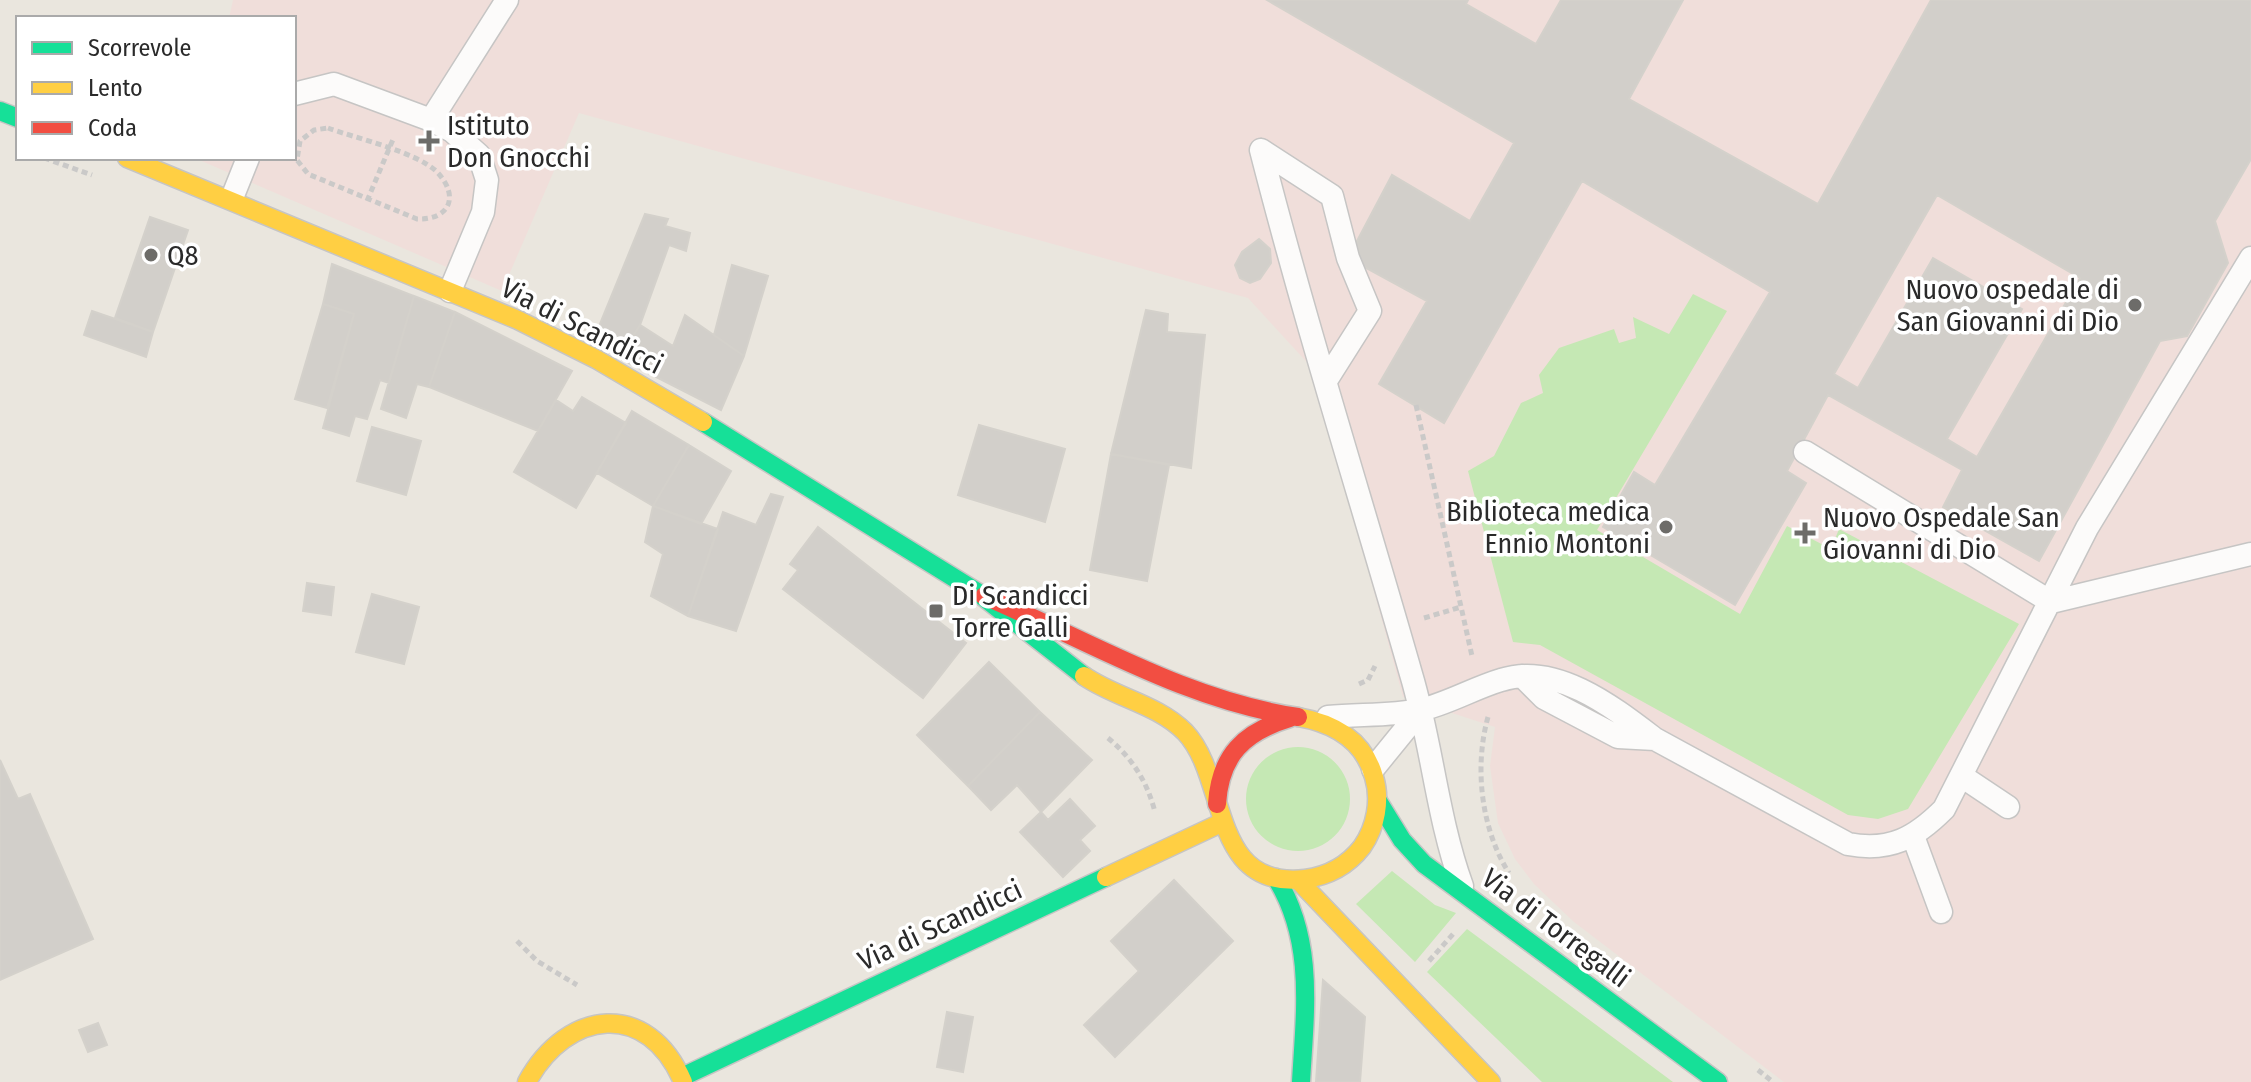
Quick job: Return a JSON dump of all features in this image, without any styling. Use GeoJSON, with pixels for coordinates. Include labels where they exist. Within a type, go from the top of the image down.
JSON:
{"type":"FeatureCollection","features":[{"type":"Feature","properties":{"kind":"main road","name":"Via di Scandicci"},"geometry":{"type":"LineString","coordinates":[[132,160],[232,198],[564,342],[862,517],[984,596],[1100,687],[1149,706],[1175,722],[1210,772],[1221,823],[1238,854],[1255,868],[1276,878],[1319,878],[1354,858],[1367,841],[1378,801],[1373,769],[1365,754],[1341,731],[1234,706],[984,596]]}},
{"type":"Feature","properties":{"kind":"main road","name":"Via di Scandicci"},"geometry":{"type":"LineString","coordinates":[[1217,804],[1217,779],[1232,750],[1258,728],[1300,719]]}},
{"type":"Feature","properties":{"kind":"main road","name":"Via di Torregalli"},"geometry":{"type":"LineString","coordinates":[[1378,801],[1402,840],[1424,864],[1718,1082]]}},
{"type":"Feature","properties":{"kind":"main road","name":"Via di Scandicci"},"geometry":{"type":"LineString","coordinates":[[683,1080],[1221,823]]}},
{"type":"Feature","properties":{"kind":"main road"},"geometry":{"type":"LineString","coordinates":[[1276,878],[1297,915],[1304,956],[1301,1082]]}},
{"type":"Feature","properties":{"kind":"main road"},"geometry":{"type":"LineString","coordinates":[[1298,880],[1491,1082]]}},
{"type":"Feature","properties":{"kind":"main road"},"geometry":{"type":"LineString","coordinates":[[527,1082],[540,1056],[558,1038],[585,1025],[610,1022],[636,1028],[659,1042],[683,1080]]}},
{"type":"Feature","properties":{"kind":"lane"},"geometry":{"type":"LineString","coordinates":[[431,120],[507,0]]}},
{"type":"Feature","properties":{"kind":"lane"},"geometry":{"type":"LineString","coordinates":[[296,93],[319,85],[334,84],[431,120],[469,143],[479,155],[487,180],[483,212],[450,291]]}},
{"type":"Feature","properties":{"kind":"lane"},"geometry":{"type":"LineString","coordinates":[[1327,379],[1370,311],[1348,258],[1332,196],[1261,150],[1307,328],[1327,379],[1421,710],[1442,826],[1465,895]]}},
{"type":"Feature","properties":{"kind":"lane"},"geometry":{"type":"LineString","coordinates":[[232,198],[247,160]]}},
{"type":"Feature","properties":{"kind":"lane"},"geometry":{"type":"LineString","coordinates":[[1300,719],[1421,710],[1522,676],[1544,698],[1618,737],[1655,739],[1848,844],[1881,847],[1913,836],[1944,809],[1963,777],[2087,528],[2251,258]]}},
{"type":"Feature","properties":{"kind":"lane"},"geometry":{"type":"LineString","coordinates":[[1805,452],[2051,602],[2251,554]]}},
{"type":"Feature","properties":{"kind":"lane"},"geometry":{"type":"LineString","coordinates":[[1373,769],[1421,710]]}},
{"type":"Feature","properties":{"kind":"lane"},"geometry":{"type":"LineString","coordinates":[[1963,777],[2008,807]]}},
{"type":"Feature","properties":{"kind":"lane"},"geometry":{"type":"LineString","coordinates":[[1913,836],[1941,912]]}},
{"type":"Feature","properties":{"kind":"path"},"geometry":{"type":"LineString","coordinates":[[328,128],[390,150],[435,170],[448,187],[449,201],[445,211],[433,219],[417,219],[367,201],[308,174],[297,160],[297,140],[314,130],[328,128]]}},
{"type":"Feature","properties":{"kind":"path"},"geometry":{"type":"LineString","coordinates":[[367,201],[396,129]]}},
{"type":"Feature","properties":{"kind":"path"},"geometry":{"type":"LineString","coordinates":[[50,160],[104,179]]}},
{"type":"Feature","properties":{"kind":"path"},"geometry":{"type":"LineString","coordinates":[[1416,405],[1472,656]]}},
{"type":"Feature","properties":{"kind":"path"},"geometry":{"type":"LineString","coordinates":[[1397,625],[1461,607]]}},
{"type":"Feature","properties":{"kind":"path"},"geometry":{"type":"LineString","coordinates":[[1356,685],[1368,680],[1375,670],[1375,657]]}},
{"type":"Feature","properties":{"kind":"path"},"geometry":{"type":"LineString","coordinates":[[1489,714],[1481,756],[1487,820],[1507,870],[1517,883]]}},
{"type":"Feature","properties":{"kind":"path"},"geometry":{"type":"LineString","coordinates":[[1096,732],[1109,739],[1133,763],[1148,786],[1155,810]]}},
{"type":"Feature","properties":{"kind":"path"},"geometry":{"type":"LineString","coordinates":[[1420,971],[1455,931]]}},
{"type":"Feature","properties":{"kind":"path"},"geometry":{"type":"LineString","coordinates":[[1748,1063],[1773,1082]]}},
{"type":"Feature","properties":{"kind":"shaded area","name":"Nuovo Ospedale San Giovanni di Dio"},"geometry":{"type":"Polygon","coordinates":[[[233,0],[2251,0],[2251,1082],[1784,1082],[1574,922],[1534,884],[1515,859],[1498,823],[1490,766],[1495,727],[1403,697],[1313,369],[1248,298],[579,113],[502,291],[199,160],[296,160],[296,16],[229,16],[233,0]]]}},
{"type":"Feature","properties":{"kind":"green space"},"geometry":{"type":"Polygon","coordinates":[[[1693,294],[1727,311],[1597,530],[1740,614],[1787,526],[1831,549],[1839,529],[2019,624],[1908,809],[1878,819],[1848,815],[1540,645],[1513,642],[1468,471],[1494,456],[1521,403],[1543,393],[1539,375],[1559,348],[1614,329],[1619,343],[1636,338],[1633,317],[1669,334],[1693,294]]]}},
{"type":"Feature","properties":{"kind":"green space"},"geometry":{"type":"Polygon","coordinates":[[[1298,747],[1318,751],[1335,762],[1346,779],[1350,799],[1346,819],[1335,836],[1318,847],[1298,851],[1278,847],[1261,836],[1250,819],[1246,799],[1250,779],[1261,762],[1278,751],[1298,747]]]}},
{"type":"Feature","properties":{"kind":"green space"},"geometry":{"type":"Polygon","coordinates":[[[1392,871],[1435,905],[1456,913],[1415,962],[1356,904],[1392,871]]]}},
{"type":"Feature","properties":{"kind":"green space"},"geometry":{"type":"Polygon","coordinates":[[[1467,929],[1673,1082],[1542,1082],[1427,972],[1467,929]]]}},
{"type":"Feature","properties":{"kind":"building","name":"Nuovo ospedale di San Giovanni di Dio"},"geometry":{"type":"Polygon","coordinates":[[[1267,0],[1468,0],[1466,4],[1536,44],[1561,0],[1683,0],[1629,99],[1818,204],[1931,0],[2251,0],[2251,159],[2215,221],[2228,263],[2187,336],[2160,341],[2039,561],[1943,507],[1962,470],[1828,395],[1787,471],[1806,483],[1735,605],[1603,527],[1634,472],[1655,485],[1770,292],[1582,181],[1444,423],[1379,384],[1427,301],[1348,258],[1392,175],[1470,221],[1514,143],[1267,0]],[[1937,195],[1834,374],[1858,388],[1933,258],[2022,309],[1947,439],[1977,457],[2080,278],[1937,195]]]}},
{"type":"Feature","properties":{"kind":"building"},"geometry":{"type":"Polygon","coordinates":[[[645,214],[668,219],[665,226],[690,233],[686,251],[669,245],[640,325],[619,358],[595,336],[645,214]]]}},
{"type":"Feature","properties":{"kind":"building"},"geometry":{"type":"Polygon","coordinates":[[[150,217],[188,230],[153,332],[115,318],[150,217]]]}},
{"type":"Feature","properties":{"kind":"building"},"geometry":{"type":"Polygon","coordinates":[[[1259,239],[1270,249],[1271,263],[1260,279],[1250,283],[1240,278],[1235,265],[1242,252],[1259,239]]]}},
{"type":"Feature","properties":{"kind":"building"},"geometry":{"type":"Polygon","coordinates":[[[332,264],[414,296],[389,383],[380,380],[367,419],[355,416],[349,436],[323,428],[354,314],[323,304],[332,264]]]}},
{"type":"Feature","properties":{"kind":"building"},"geometry":{"type":"Polygon","coordinates":[[[732,265],[768,276],[744,356],[714,335],[732,265]]]}},
{"type":"Feature","properties":{"kind":"building"},"geometry":{"type":"Polygon","coordinates":[[[414,296],[455,312],[429,387],[417,384],[406,418],[381,409],[414,296]]]}},
{"type":"Feature","properties":{"kind":"building"},"geometry":{"type":"Polygon","coordinates":[[[323,304],[354,314],[327,408],[295,399],[323,304]]]}},
{"type":"Feature","properties":{"kind":"building"},"geometry":{"type":"Polygon","coordinates":[[[1146,310],[1168,314],[1167,332],[1205,335],[1191,468],[1111,454],[1146,310]]]}},
{"type":"Feature","properties":{"kind":"building"},"geometry":{"type":"Polygon","coordinates":[[[92,311],[153,332],[146,357],[84,335],[92,311]]]}},
{"type":"Feature","properties":{"kind":"building"},"geometry":{"type":"Polygon","coordinates":[[[455,312],[572,371],[538,431],[429,387],[455,312]]]}},
{"type":"Feature","properties":{"kind":"building"},"geometry":{"type":"Polygon","coordinates":[[[685,315],[744,356],[721,410],[619,358],[640,325],[673,346],[685,315]]]}},
{"type":"Feature","properties":{"kind":"building"},"geometry":{"type":"Polygon","coordinates":[[[582,397],[626,423],[576,508],[514,472],[556,400],[573,411],[582,397]]]}},
{"type":"Feature","properties":{"kind":"building"},"geometry":{"type":"Polygon","coordinates":[[[632,411],[689,445],[653,506],[597,473],[632,411]]]}},
{"type":"Feature","properties":{"kind":"building"},"geometry":{"type":"Polygon","coordinates":[[[979,425],[1065,449],[1045,522],[958,495],[979,425]]]}},
{"type":"Feature","properties":{"kind":"building"},"geometry":{"type":"Polygon","coordinates":[[[372,427],[421,441],[406,495],[357,481],[372,427]]]}},
{"type":"Feature","properties":{"kind":"building"},"geometry":{"type":"Polygon","coordinates":[[[689,445],[731,471],[701,524],[653,506],[689,445]]]}},
{"type":"Feature","properties":{"kind":"building"},"geometry":{"type":"Polygon","coordinates":[[[1111,454],[1169,465],[1147,581],[1090,570],[1111,454]]]}},
{"type":"Feature","properties":{"kind":"building"},"geometry":{"type":"Polygon","coordinates":[[[771,494],[783,497],[736,631],[688,616],[723,512],[756,525],[771,494]]]}},
{"type":"Feature","properties":{"kind":"building"},"geometry":{"type":"Polygon","coordinates":[[[653,506],[718,529],[688,616],[651,596],[663,554],[645,542],[653,506]]]}},
{"type":"Feature","properties":{"kind":"building"},"geometry":{"type":"Polygon","coordinates":[[[818,527],[966,643],[923,698],[783,589],[798,570],[790,564],[818,527]]]}},
{"type":"Feature","properties":{"kind":"building"},"geometry":{"type":"Polygon","coordinates":[[[307,583],[334,587],[331,615],[303,611],[307,583]]]}},
{"type":"Feature","properties":{"kind":"building"},"geometry":{"type":"Polygon","coordinates":[[[372,594],[419,607],[404,664],[356,652],[372,594]]]}},
{"type":"Feature","properties":{"kind":"building"},"geometry":{"type":"Polygon","coordinates":[[[989,662],[1040,712],[968,786],[917,735],[989,662]]]}},
{"type":"Feature","properties":{"kind":"building"},"geometry":{"type":"Polygon","coordinates":[[[1040,712],[1092,760],[1041,812],[1017,785],[991,810],[968,786],[1040,712]]]}},
{"type":"Feature","properties":{"kind":"building"},"geometry":{"type":"Polygon","coordinates":[[[0,760],[18,799],[30,794],[93,939],[0,980],[0,760]]]}},
{"type":"Feature","properties":{"kind":"building"},"geometry":{"type":"Polygon","coordinates":[[[1070,799],[1095,826],[1080,840],[1090,851],[1063,877],[1020,832],[1041,812],[1048,820],[1070,799]]]}},
{"type":"Feature","properties":{"kind":"building"},"geometry":{"type":"Polygon","coordinates":[[[1174,880],[1233,941],[1115,1057],[1084,1025],[1139,971],[1111,941],[1174,880]]]}},
{"type":"Feature","properties":{"kind":"building"},"geometry":{"type":"Polygon","coordinates":[[[1323,980],[1365,1017],[1360,1082],[1316,1082],[1323,980]]]}},
{"type":"Feature","properties":{"kind":"building"},"geometry":{"type":"Polygon","coordinates":[[[947,1012],[973,1017],[963,1072],[937,1067],[947,1012]]]}},
{"type":"Feature","properties":{"kind":"building"},"geometry":{"type":"Polygon","coordinates":[[[98,1023],[107,1045],[88,1052],[79,1030],[98,1023]]]}},
{"type":"Feature","properties":{"kind":"traffic: fast"},"geometry":{"type":"LineString","coordinates":[[0,111],[16,117]]}},
{"type":"Feature","properties":{"kind":"traffic: fast"},"geometry":{"type":"LineString","coordinates":[[703,422],[977,592],[1084,676]]}},
{"type":"Feature","properties":{"kind":"traffic: fast"},"geometry":{"type":"LineString","coordinates":[[1378,801],[1402,840],[1424,864],[1718,1082]]}},
{"type":"Feature","properties":{"kind":"traffic: fast"},"geometry":{"type":"LineString","coordinates":[[682,1077],[1106,877]]}},
{"type":"Feature","properties":{"kind":"traffic: fast"},"geometry":{"type":"LineString","coordinates":[[1276,878],[1297,926],[1302,952],[1305,1003],[1301,1082]]}},
{"type":"Feature","properties":{"kind":"traffic: slow"},"geometry":{"type":"LineString","coordinates":[[132,160],[518,320],[596,359],[703,422]]}},
{"type":"Feature","properties":{"kind":"traffic: slow"},"geometry":{"type":"LineString","coordinates":[[1084,676],[1162,715],[1185,732],[1199,752],[1236,849],[1252,867],[1274,878],[1313,878],[1344,864],[1362,847],[1376,813],[1374,777],[1355,743],[1335,729],[1298,717]]}},
{"type":"Feature","properties":{"kind":"traffic: slow"},"geometry":{"type":"LineString","coordinates":[[1106,877],[1221,823]]}},
{"type":"Feature","properties":{"kind":"traffic: slow"},"geometry":{"type":"LineString","coordinates":[[1298,880],[1491,1082]]}},
{"type":"Feature","properties":{"kind":"traffic: slow"},"geometry":{"type":"LineString","coordinates":[[527,1082],[544,1058],[563,1040],[585,1028],[607,1024],[629,1026],[649,1037],[668,1055],[683,1082]]}},
{"type":"Feature","properties":{"kind":"traffic: jam"},"geometry":{"type":"LineString","coordinates":[[984,596],[1176,683],[1256,709],[1298,717]]}},
{"type":"Feature","properties":{"kind":"traffic: jam"},"geometry":{"type":"LineString","coordinates":[[1217,804],[1223,772],[1237,748],[1260,730],[1290,718]]}},
{"type":"Feature","properties":{"kind":"place","name":"Istituto Don Gnocchi"},"geometry":{"type":"Point","coordinates":[429,141]}},
{"type":"Feature","properties":{"kind":"place","name":"Q8"},"geometry":{"type":"Point","coordinates":[151,255]}},
{"type":"Feature","properties":{"kind":"place","name":"Nuovo ospedale di San Giovanni di Dio"},"geometry":{"type":"Point","coordinates":[2135,305]}},
{"type":"Feature","properties":{"kind":"place","name":"Biblioteca medica Ennio Montoni"},"geometry":{"type":"Point","coordinates":[1666,527]}},
{"type":"Feature","properties":{"kind":"place","name":"Nuovo Ospedale San Giovanni di Dio"},"geometry":{"type":"Point","coordinates":[1805,533]}},
{"type":"Feature","properties":{"kind":"place","name":"Di Scandicci Torre Galli"},"geometry":{"type":"Point","coordinates":[936,611]}}]}
